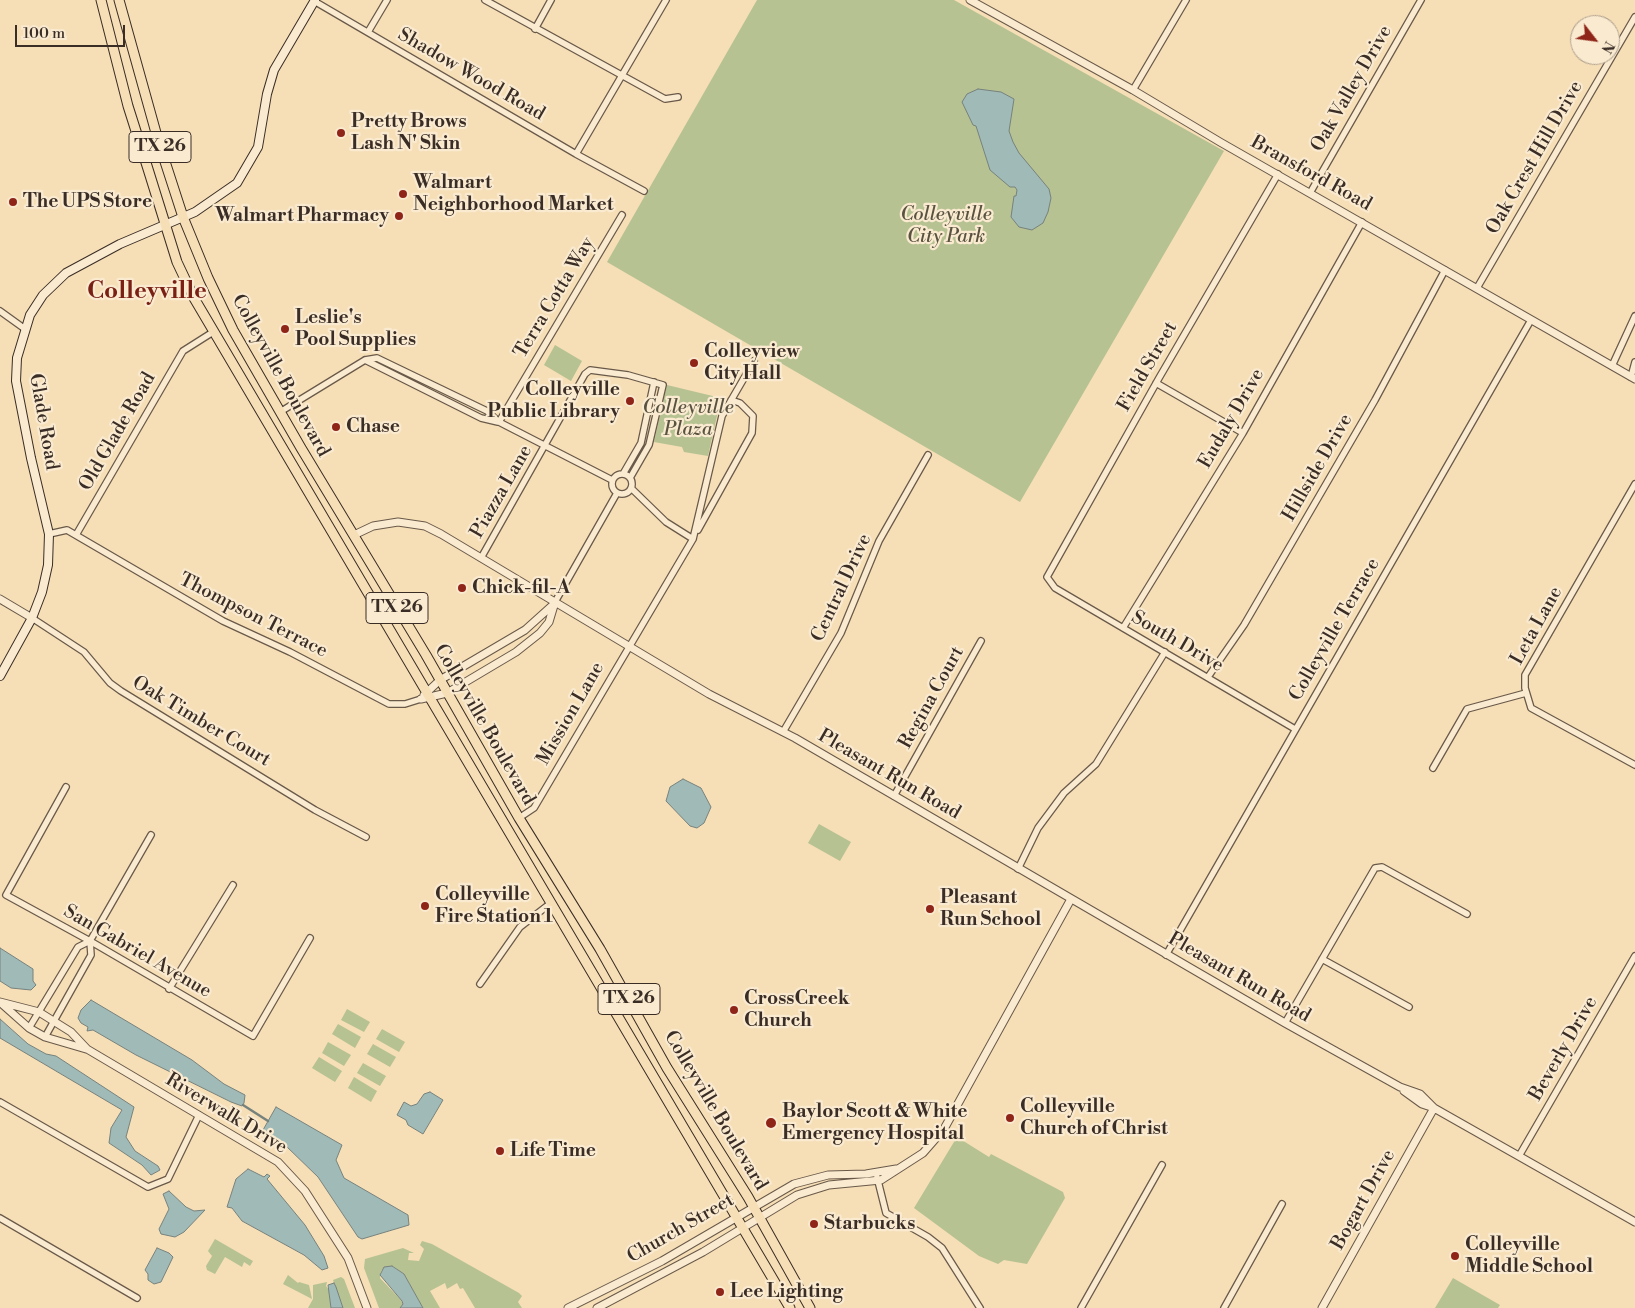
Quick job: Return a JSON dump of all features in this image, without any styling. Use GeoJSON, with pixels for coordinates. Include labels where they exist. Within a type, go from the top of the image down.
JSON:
{"type":"FeatureCollection","features":[{"type":"Feature","properties":{"kind":"main road","name":"Colleyville Boulevard"},"geometry":{"type":"LineString","coordinates":[[101,0],[128,106],[185,280],[426,696],[551,903],[790,1308]]}},
{"type":"Feature","properties":{"kind":"main road","name":"Colleyville Boulevard"},"geometry":{"type":"LineString","coordinates":[[119,0],[158,140],[183,217],[208,278],[233,330],[440,680],[519,818],[569,898],[667,1068],[754,1206],[810,1308]]}},
{"type":"Feature","properties":{"kind":"main road","name":"Glade Road"},"geometry":{"type":"LineString","coordinates":[[0,676],[32,618],[42,592],[48,565],[49,534],[30,458],[16,381],[17,358],[30,315],[43,295],[58,278],[108,250],[183,217],[230,190],[245,173],[258,147],[267,94],[274,70],[314,0]]}},
{"type":"Feature","properties":{"kind":"main road"},"geometry":{"type":"LineString","coordinates":[[109,31],[126,27]]}},
{"type":"Feature","properties":{"kind":"main road"},"geometry":{"type":"LineString","coordinates":[[504,825],[519,818]]}},
{"type":"Feature","properties":{"kind":"main road"},"geometry":{"type":"LineString","coordinates":[[551,903],[569,898]]}},
{"type":"Feature","properties":{"kind":"street","name":"Shadow Wood Road"},"geometry":{"type":"LineString","coordinates":[[314,0],[576,154],[644,191]]}},
{"type":"Feature","properties":{"kind":"street"},"geometry":{"type":"LineString","coordinates":[[368,32],[387,0]]}},
{"type":"Feature","properties":{"kind":"street"},"geometry":{"type":"LineString","coordinates":[[485,0],[665,99],[678,97]]}},
{"type":"Feature","properties":{"kind":"street"},"geometry":{"type":"LineString","coordinates":[[535,29],[551,0]]}},
{"type":"Feature","properties":{"kind":"street"},"geometry":{"type":"LineString","coordinates":[[576,154],[621,74],[666,0]]}},
{"type":"Feature","properties":{"kind":"street","name":"Bransford Road"},"geometry":{"type":"LineString","coordinates":[[970,0],[1133,90],[1633,378]]}},
{"type":"Feature","properties":{"kind":"street"},"geometry":{"type":"LineString","coordinates":[[1133,90],[1186,0]]}},
{"type":"Feature","properties":{"kind":"street","name":"Oak Valley Drive"},"geometry":{"type":"LineString","coordinates":[[1310,193],[1421,0]]}},
{"type":"Feature","properties":{"kind":"street","name":"Oak Crest Hill Drive"},"geometry":{"type":"LineString","coordinates":[[1477,288],[1635,17]]}},
{"type":"Feature","properties":{"kind":"street","name":"Field Street"},"geometry":{"type":"LineString","coordinates":[[1047,577],[1156,383],[1278,174]]}},
{"type":"Feature","properties":{"kind":"street","name":"Terra Cotta Way"},"geometry":{"type":"LineString","coordinates":[[499,422],[622,214]]}},
{"type":"Feature","properties":{"kind":"street","name":"Eudaly Drive"},"geometry":{"type":"LineString","coordinates":[[1123,628],[1242,433],[1362,222]]}},
{"type":"Feature","properties":{"kind":"street","name":"Hillside Drive"},"geometry":{"type":"LineString","coordinates":[[1208,677],[1244,625],[1380,391],[1446,270]]}},
{"type":"Feature","properties":{"kind":"street"},"geometry":{"type":"LineString","coordinates":[[0,311],[25,329]]}},
{"type":"Feature","properties":{"kind":"street","name":"Colleyville Terrace"},"geometry":{"type":"LineString","coordinates":[[1166,956],[1531,320]]}},
{"type":"Feature","properties":{"kind":"street"},"geometry":{"type":"LineString","coordinates":[[1612,366],[1634,320]]}},
{"type":"Feature","properties":{"kind":"street","name":"Old Glade Road"},"geometry":{"type":"LineString","coordinates":[[76,535],[183,351],[214,332]]}},
{"type":"Feature","properties":{"kind":"street"},"geometry":{"type":"LineString","coordinates":[[280,412],[365,360],[377,358],[487,411],[499,422],[612,480]]}},
{"type":"Feature","properties":{"kind":"street"},"geometry":{"type":"LineString","coordinates":[[623,474],[630,478],[631,488],[666,522],[693,539],[722,416],[754,361]]}},
{"type":"Feature","properties":{"kind":"street"},"geometry":{"type":"LineString","coordinates":[[1633,378],[1635,362]]}},
{"type":"Feature","properties":{"kind":"street","name":"Piazza Lane"},"geometry":{"type":"LineString","coordinates":[[481,558],[585,374],[595,369],[628,375],[663,385],[649,445],[630,478]]}},
{"type":"Feature","properties":{"kind":"street"},"geometry":{"type":"LineString","coordinates":[[612,480],[623,474],[641,443],[654,382]]}},
{"type":"Feature","properties":{"kind":"street"},"geometry":{"type":"LineString","coordinates":[[1156,383],[1242,433]]}},
{"type":"Feature","properties":{"kind":"street","name":"Mission Lane"},"geometry":{"type":"LineString","coordinates":[[519,818],[534,808],[628,646],[693,539],[752,433],[754,424],[748,410],[731,400]]}},
{"type":"Feature","properties":{"kind":"street","name":"Central Drive"},"geometry":{"type":"LineString","coordinates":[[783,732],[841,633],[879,541],[928,455]]}},
{"type":"Feature","properties":{"kind":"street"},"geometry":{"type":"LineString","coordinates":[[612,480],[612,488],[617,493],[624,494],[631,488]]}},
{"type":"Feature","properties":{"kind":"street","name":"Leta Lane"},"geometry":{"type":"LineString","coordinates":[[1635,484],[1530,663],[1525,675],[1526,693],[1531,708],[1537,713],[1635,765]]}},
{"type":"Feature","properties":{"kind":"street"},"geometry":{"type":"LineString","coordinates":[[426,696],[447,693],[516,652],[540,633],[549,622],[555,602],[617,493]]}},
{"type":"Feature","properties":{"kind":"street","name":"Pleasant Run Road"},"geometry":{"type":"LineString","coordinates":[[354,535],[373,526],[386,523],[410,523],[438,533],[709,694],[783,732],[1166,956],[1400,1087],[1416,1100],[1434,1108],[1635,1222]]}},
{"type":"Feature","properties":{"kind":"street"},"geometry":{"type":"LineString","coordinates":[[49,534],[68,530],[76,535]]}},
{"type":"Feature","properties":{"kind":"street","name":"Thompson Terrace"},"geometry":{"type":"LineString","coordinates":[[76,535],[222,621],[290,652],[390,704],[405,704],[426,696]]}},
{"type":"Feature","properties":{"kind":"street","name":"South Drive"},"geometry":{"type":"LineString","coordinates":[[1047,577],[1055,588],[1295,730]]}},
{"type":"Feature","properties":{"kind":"street"},"geometry":{"type":"LineString","coordinates":[[0,599],[32,618]]}},
{"type":"Feature","properties":{"kind":"street"},"geometry":{"type":"LineString","coordinates":[[426,696],[440,680],[526,630],[555,602]]}},
{"type":"Feature","properties":{"kind":"street","name":"Oak Timber Court"},"geometry":{"type":"LineString","coordinates":[[32,618],[84,652],[110,683],[121,691],[315,810],[366,837]]}},
{"type":"Feature","properties":{"kind":"street","name":"Regina Court"},"geometry":{"type":"LineString","coordinates":[[894,796],[981,641]]}},
{"type":"Feature","properties":{"kind":"street"},"geometry":{"type":"LineString","coordinates":[[1018,869],[1038,828],[1064,793],[1096,764],[1165,652]]}},
{"type":"Feature","properties":{"kind":"street"},"geometry":{"type":"LineString","coordinates":[[1433,768],[1467,709],[1526,693]]}},
{"type":"Feature","properties":{"kind":"street","name":"San Gabriel Avenue"},"geometry":{"type":"LineString","coordinates":[[66,788],[6,895],[90,941],[169,989],[253,1036],[310,938]]}},
{"type":"Feature","properties":{"kind":"street"},"geometry":{"type":"LineString","coordinates":[[30,1028],[78,947],[90,941],[151,835]]}},
{"type":"Feature","properties":{"kind":"street"},"geometry":{"type":"LineString","coordinates":[[1285,1023],[1370,874],[1378,867],[1382,867],[1467,914]]}},
{"type":"Feature","properties":{"kind":"street"},"geometry":{"type":"LineString","coordinates":[[169,989],[233,885]]}},
{"type":"Feature","properties":{"kind":"street","name":"Church Street"},"geometry":{"type":"LineString","coordinates":[[597,1308],[743,1228],[797,1195],[816,1187],[877,1181],[923,1153],[944,1129],[1071,899]]}},
{"type":"Feature","properties":{"kind":"street"},"geometry":{"type":"LineString","coordinates":[[480,984],[520,927],[551,903]]}},
{"type":"Feature","properties":{"kind":"street"},"geometry":{"type":"LineString","coordinates":[[45,1037],[91,956],[90,941]]}},
{"type":"Feature","properties":{"kind":"street","name":"Beverly Drive"},"geometry":{"type":"LineString","coordinates":[[1519,1156],[1635,956]]}},
{"type":"Feature","properties":{"kind":"street"},"geometry":{"type":"LineString","coordinates":[[1322,959],[1409,1007]]}},
{"type":"Feature","properties":{"kind":"street","name":"Riverwalk Drive"},"geometry":{"type":"LineString","coordinates":[[0,1002],[39,1012],[54,1020],[70,1032],[87,1049]]}},
{"type":"Feature","properties":{"kind":"street","name":"Riverwalk Drive"},"geometry":{"type":"LineString","coordinates":[[0,1002],[30,1028],[45,1037],[87,1049],[267,1154],[296,1180],[314,1203],[348,1258],[367,1308]]}},
{"type":"Feature","properties":{"kind":"street"},"geometry":{"type":"LineString","coordinates":[[0,1102],[148,1187],[168,1180],[200,1115]]}},
{"type":"Feature","properties":{"kind":"street","name":"Bogart Drive"},"geometry":{"type":"LineString","coordinates":[[1322,1308],[1434,1108]]}},
{"type":"Feature","properties":{"kind":"street"},"geometry":{"type":"LineString","coordinates":[[1081,1308],[1162,1165]]}},
{"type":"Feature","properties":{"kind":"street","name":"Church Street"},"geometry":{"type":"LineString","coordinates":[[568,1308],[662,1261],[736,1216],[794,1184],[814,1177],[899,1169]]}},
{"type":"Feature","properties":{"kind":"street"},"geometry":{"type":"LineString","coordinates":[[876,1172],[886,1213],[928,1237],[942,1248],[980,1308]]}},
{"type":"Feature","properties":{"kind":"street"},"geometry":{"type":"LineString","coordinates":[[814,1177],[816,1187]]}},
{"type":"Feature","properties":{"kind":"street"},"geometry":{"type":"LineString","coordinates":[[1224,1308],[1282,1204]]}},
{"type":"Feature","properties":{"kind":"street"},"geometry":{"type":"LineString","coordinates":[[0,1218],[137,1298]]}},
{"type":"Feature","properties":{"kind":"street"},"geometry":{"type":"LineString","coordinates":[[622,1281],[628,1292]]}},
{"type":"Feature","properties":{"kind":"green space","name":"Colleyville City Park"},"geometry":{"type":"Polygon","coordinates":[[[757,0],[954,0],[1224,151],[1020,502],[607,262],[757,0]]]}},
{"type":"Feature","properties":{"kind":"green space"},"geometry":{"type":"Polygon","coordinates":[[[555,345],[582,361],[571,381],[544,365],[555,345]]]}},
{"type":"Feature","properties":{"kind":"green space","name":"Colleyville Plaza"},"geometry":{"type":"Polygon","coordinates":[[[667,385],[721,398],[708,456],[684,452],[682,447],[654,442],[667,385]]]}},
{"type":"Feature","properties":{"kind":"green space"},"geometry":{"type":"Polygon","coordinates":[[[819,824],[851,842],[840,861],[808,843],[819,824]]]}},
{"type":"Feature","properties":{"kind":"green space"},"geometry":{"type":"Polygon","coordinates":[[[347,1009],[370,1022],[364,1032],[341,1020],[347,1009]]]}},
{"type":"Feature","properties":{"kind":"green space"},"geometry":{"type":"Polygon","coordinates":[[[338,1024],[361,1037],[355,1048],[332,1034],[338,1024]]]}},
{"type":"Feature","properties":{"kind":"green space"},"geometry":{"type":"Polygon","coordinates":[[[382,1029],[405,1042],[399,1052],[376,1039],[382,1029]]]}},
{"type":"Feature","properties":{"kind":"green space"},"geometry":{"type":"Polygon","coordinates":[[[328,1042],[351,1055],[344,1066],[322,1053],[328,1042]]]}},
{"type":"Feature","properties":{"kind":"green space"},"geometry":{"type":"Polygon","coordinates":[[[373,1044],[396,1057],[390,1067],[367,1054],[373,1044]]]}},
{"type":"Feature","properties":{"kind":"green space"},"geometry":{"type":"Polygon","coordinates":[[[319,1057],[342,1071],[335,1082],[312,1068],[319,1057]]]}},
{"type":"Feature","properties":{"kind":"green space"},"geometry":{"type":"Polygon","coordinates":[[[363,1063],[386,1076],[380,1086],[357,1073],[363,1063]]]}},
{"type":"Feature","properties":{"kind":"green space"},"geometry":{"type":"Polygon","coordinates":[[[354,1077],[377,1091],[371,1102],[348,1088],[354,1077]]]}},
{"type":"Feature","properties":{"kind":"green space"},"geometry":{"type":"Polygon","coordinates":[[[957,1137],[989,1157],[991,1154],[1063,1192],[1065,1198],[1027,1264],[1004,1260],[998,1264],[979,1256],[914,1208],[957,1137]]]}},
{"type":"Feature","properties":{"kind":"green space"},"geometry":{"type":"Polygon","coordinates":[[[215,1239],[253,1261],[250,1266],[244,1262],[242,1267],[225,1257],[215,1274],[207,1270],[206,1266],[212,1256],[208,1251],[215,1239]]]}},
{"type":"Feature","properties":{"kind":"green space"},"geometry":{"type":"Polygon","coordinates":[[[422,1241],[432,1244],[519,1293],[522,1296],[518,1302],[522,1308],[475,1308],[463,1288],[460,1289],[457,1283],[447,1289],[445,1283],[430,1291],[440,1308],[423,1308],[404,1274],[392,1266],[381,1271],[380,1278],[403,1304],[400,1308],[379,1308],[364,1268],[365,1259],[403,1248],[414,1253],[409,1253],[408,1260],[419,1261],[424,1249],[420,1245],[422,1241]]]}},
{"type":"Feature","properties":{"kind":"green space"},"geometry":{"type":"Polygon","coordinates":[[[288,1275],[298,1283],[309,1285],[312,1299],[283,1284],[288,1275]]]}},
{"type":"Feature","properties":{"kind":"green space"},"geometry":{"type":"Polygon","coordinates":[[[341,1277],[344,1279],[355,1308],[343,1308],[333,1280],[341,1277]]]}},
{"type":"Feature","properties":{"kind":"green space"},"geometry":{"type":"Polygon","coordinates":[[[1453,1278],[1500,1305],[1498,1308],[1435,1308],[1453,1278]]]}},
{"type":"Feature","properties":{"kind":"green space"},"geometry":{"type":"Polygon","coordinates":[[[327,1282],[326,1286],[329,1290],[331,1308],[308,1308],[313,1299],[313,1285],[327,1282]]]}},
{"type":"Feature","properties":{"kind":"water"},"geometry":{"type":"Polygon","coordinates":[[[978,89],[1001,92],[1014,99],[1009,131],[1013,142],[1019,153],[1049,189],[1051,198],[1048,212],[1043,223],[1032,230],[1019,227],[1011,217],[1014,196],[1016,196],[1017,190],[1015,187],[1010,187],[990,170],[976,126],[973,125],[962,102],[967,94],[978,89]]]}},
{"type":"Feature","properties":{"kind":"water"},"geometry":{"type":"Polygon","coordinates":[[[683,779],[701,788],[711,807],[704,823],[697,828],[690,826],[666,801],[670,787],[683,779]]]}},
{"type":"Feature","properties":{"kind":"water"},"geometry":{"type":"Polygon","coordinates":[[[0,948],[33,969],[33,981],[36,985],[31,990],[11,988],[0,981],[0,948]]]}},
{"type":"Feature","properties":{"kind":"water"},"geometry":{"type":"Polygon","coordinates":[[[91,1000],[192,1060],[224,1084],[245,1095],[242,1106],[136,1055],[93,1030],[87,1031],[88,1027],[81,1023],[78,1018],[81,1010],[91,1000]]]}},
{"type":"Feature","properties":{"kind":"water"},"geometry":{"type":"Polygon","coordinates":[[[0,1019],[28,1044],[46,1054],[56,1056],[134,1107],[126,1137],[135,1151],[158,1166],[160,1170],[151,1175],[142,1165],[109,1143],[111,1128],[122,1110],[0,1038],[0,1019]]]}},
{"type":"Feature","properties":{"kind":"water"},"geometry":{"type":"Polygon","coordinates":[[[430,1092],[443,1100],[423,1134],[408,1125],[406,1120],[397,1115],[404,1102],[411,1106],[417,1104],[424,1094],[430,1092]]]}},
{"type":"Feature","properties":{"kind":"water"},"geometry":{"type":"Polygon","coordinates":[[[276,1107],[342,1145],[336,1160],[344,1178],[408,1215],[409,1225],[362,1239],[358,1237],[318,1177],[286,1146],[263,1130],[276,1107]]]}},
{"type":"Feature","properties":{"kind":"water"},"geometry":{"type":"Polygon","coordinates":[[[248,1169],[264,1177],[267,1174],[270,1176],[267,1179],[305,1225],[324,1256],[328,1268],[322,1270],[304,1255],[242,1221],[232,1208],[227,1207],[236,1179],[248,1169]]]}},
{"type":"Feature","properties":{"kind":"water"},"geometry":{"type":"Polygon","coordinates":[[[169,1191],[186,1207],[194,1211],[205,1210],[184,1232],[175,1237],[161,1234],[159,1229],[169,1209],[163,1194],[169,1191]]]}},
{"type":"Feature","properties":{"kind":"water"},"geometry":{"type":"Polygon","coordinates":[[[157,1248],[169,1253],[173,1257],[161,1282],[154,1284],[148,1280],[148,1274],[145,1270],[157,1248]]]}},
{"type":"Feature","properties":{"kind":"water"},"geometry":{"type":"Polygon","coordinates":[[[392,1266],[404,1274],[423,1308],[400,1308],[403,1304],[402,1301],[380,1275],[384,1267],[392,1266]]]}},
{"type":"Feature","properties":{"kind":"water"},"geometry":{"type":"Polygon","coordinates":[[[334,1283],[343,1308],[331,1308],[328,1285],[334,1283]]]}},
{"type":"Feature","properties":{"kind":"waterway"},"geometry":{"type":"LineString","coordinates":[[243,1105],[268,1121]]}},
{"type":"Feature","properties":{"kind":"place","name":"Pretty Brows Lash N' Skin"},"geometry":{"type":"Point","coordinates":[341,133]}},
{"type":"Feature","properties":{"kind":"place","name":"Walmart Neighborhood Market"},"geometry":{"type":"Point","coordinates":[403,194]}},
{"type":"Feature","properties":{"kind":"place","name":"The UPS Store"},"geometry":{"type":"Point","coordinates":[13,202]}},
{"type":"Feature","properties":{"kind":"place","name":"Walmart Pharmacy"},"geometry":{"type":"Point","coordinates":[399,216]}},
{"type":"Feature","properties":{"kind":"place","name":"Leslie's Pool Supplies"},"geometry":{"type":"Point","coordinates":[285,329]}},
{"type":"Feature","properties":{"kind":"place","name":"Colleyview City Hall"},"geometry":{"type":"Point","coordinates":[694,363]}},
{"type":"Feature","properties":{"kind":"place","name":"Colleyville Public Library"},"geometry":{"type":"Point","coordinates":[630,401]}},
{"type":"Feature","properties":{"kind":"place","name":"Chase"},"geometry":{"type":"Point","coordinates":[336,427]}},
{"type":"Feature","properties":{"kind":"place","name":"Chick-fil-A"},"geometry":{"type":"Point","coordinates":[462,588]}},
{"type":"Feature","properties":{"kind":"place","name":"Colleyville Fire Station 1"},"geometry":{"type":"Point","coordinates":[425,906]}},
{"type":"Feature","properties":{"kind":"place","name":"Pleasant Run School"},"geometry":{"type":"Point","coordinates":[930,909]}},
{"type":"Feature","properties":{"kind":"place","name":"CrossCreek Church"},"geometry":{"type":"Point","coordinates":[734,1010]}},
{"type":"Feature","properties":{"kind":"place","name":"Colleyville Church of Christ"},"geometry":{"type":"Point","coordinates":[1010,1118]}},
{"type":"Feature","properties":{"kind":"place","name":"Baylor Scott & White Emergency Hospital"},"geometry":{"type":"Point","coordinates":[771,1123]}},
{"type":"Feature","properties":{"kind":"place","name":"Life Time"},"geometry":{"type":"Point","coordinates":[500,1151]}},
{"type":"Feature","properties":{"kind":"place","name":"Starbucks"},"geometry":{"type":"Point","coordinates":[814,1224]}},
{"type":"Feature","properties":{"kind":"place","name":"Colleyville Middle School"},"geometry":{"type":"Point","coordinates":[1455,1256]}},
{"type":"Feature","properties":{"kind":"place","name":"Lee Lighting"},"geometry":{"type":"Point","coordinates":[720,1292]}},
{"type":"Feature","properties":{"kind":"district","name":"Colleyville"},"geometry":{"type":"Point","coordinates":[147,292]}}]}
